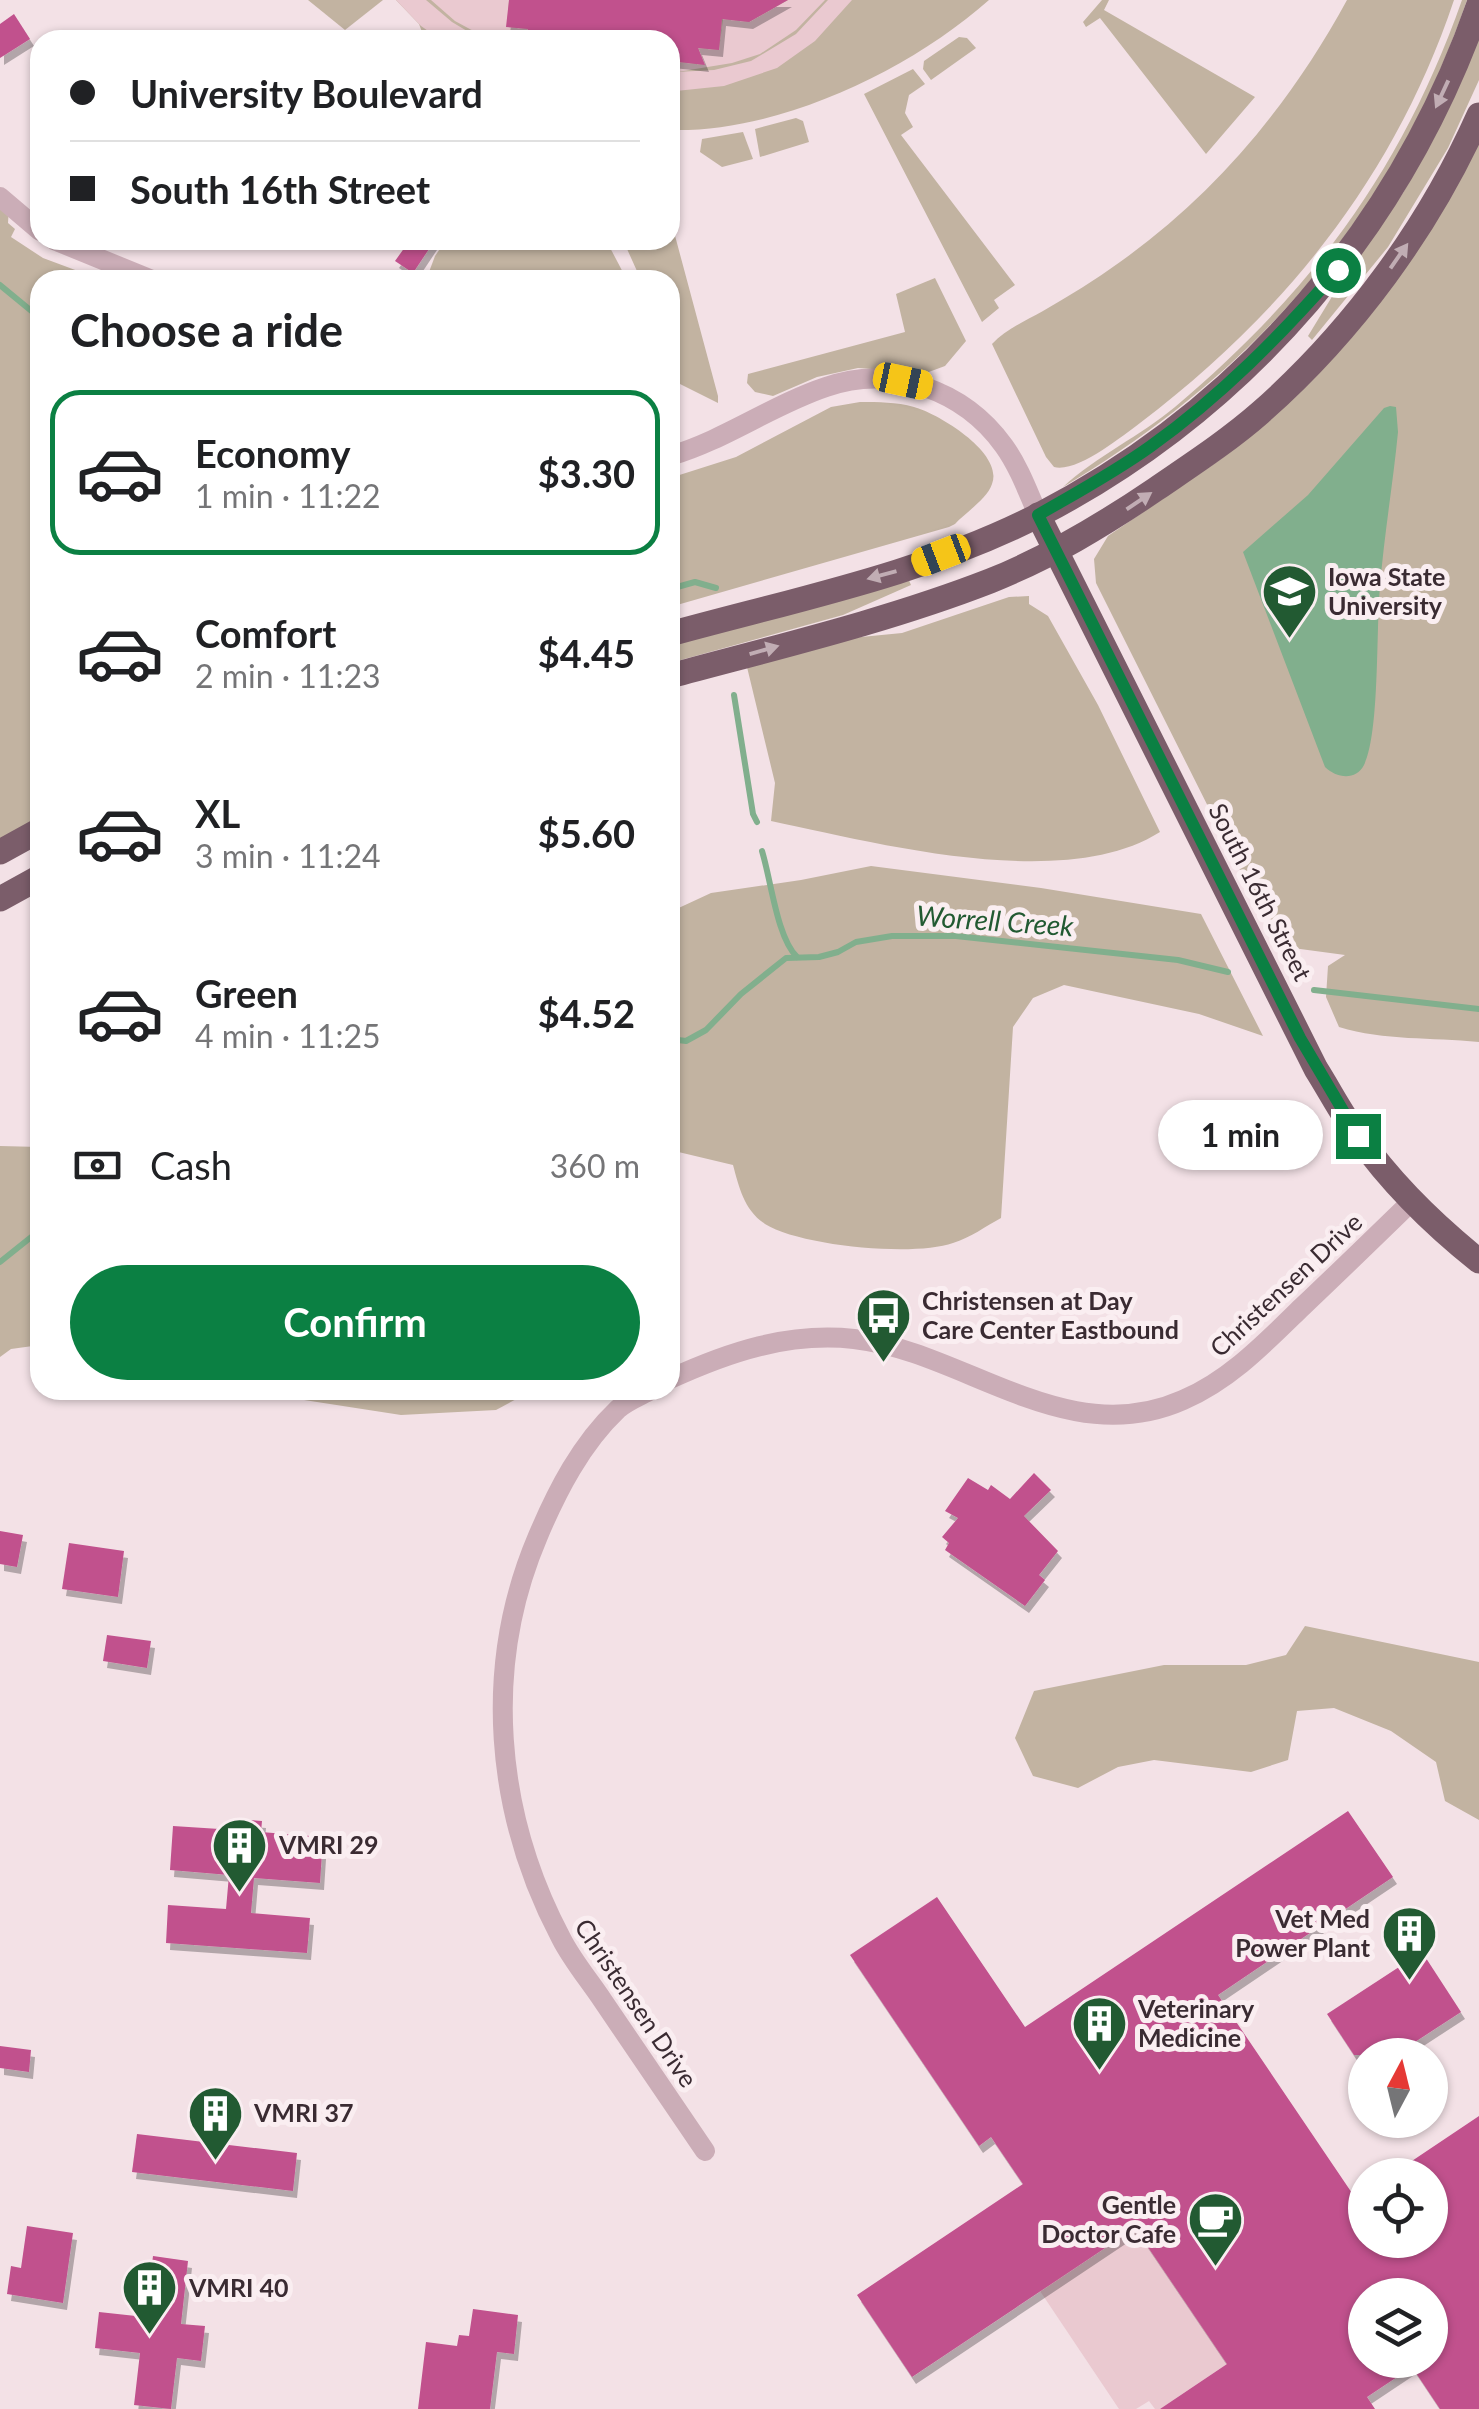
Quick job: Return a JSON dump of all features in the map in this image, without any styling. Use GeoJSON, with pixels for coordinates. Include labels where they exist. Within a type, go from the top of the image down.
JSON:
{"type":"FeatureCollection","features":[{"type":"Feature","properties":{"kind":"main road"},"geometry":{"type":"LineString","coordinates":[[680,631],[904,569],[1038,515],[1152,446],[1220,392],[1284,331],[1338,270],[1392,189],[1429,120],[1479,4]]}},
{"type":"Feature","properties":{"kind":"main road"},"geometry":{"type":"LineString","coordinates":[[680,673],[918,606],[990,580],[1056,551],[1122,512],[1260,413],[1371,296],[1430,209],[1479,115]]}},
{"type":"Feature","properties":{"kind":"main road","name":"South 16th Street"},"geometry":{"type":"LineString","coordinates":[[1038,515],[1316,1068],[1358,1136],[1412,1201],[1479,1261]]}},
{"type":"Feature","properties":{"kind":"main road"},"geometry":{"type":"LineString","coordinates":[[0,852],[30,836]]}},
{"type":"Feature","properties":{"kind":"main road"},"geometry":{"type":"LineString","coordinates":[[0,899],[30,882]]}},
{"type":"Feature","properties":{"kind":"street"},"geometry":{"type":"LineString","coordinates":[[0,197],[30,222]]}},
{"type":"Feature","properties":{"kind":"street"},"geometry":{"type":"LineString","coordinates":[[78,250],[128,270]]}},
{"type":"Feature","properties":{"kind":"street"},"geometry":{"type":"LineString","coordinates":[[680,453],[828,386],[862,378],[903,381],[948,397],[990,429],[1014,462],[1038,515]]}},
{"type":"Feature","properties":{"kind":"street","name":"Christensen Drive"},"geometry":{"type":"LineString","coordinates":[[680,1375],[764,1343],[818,1338],[857,1340],[923,1358],[983,1383],[1071,1411],[1117,1414],[1167,1406],[1220,1380],[1256,1351],[1412,1201]]}},
{"type":"Feature","properties":{"kind":"street","name":"Christensen Drive"},"geometry":{"type":"LineString","coordinates":[[633,1400],[620,1408],[583,1452],[557,1490],[532,1548],[514,1600],[506,1654],[502,1706],[504,1763],[514,1819],[531,1876],[562,1941],[706,2150]]}},
{"type":"Feature","properties":{"kind":"shaded area"},"geometry":{"type":"Polygon","coordinates":[[[308,0],[383,0],[345,30],[308,0]]]}},
{"type":"Feature","properties":{"kind":"shaded area"},"geometry":{"type":"Polygon","coordinates":[[[396,0],[989,0],[921,50],[842,92],[757,120],[680,130],[680,30],[421,30],[396,0]]]}},
{"type":"Feature","properties":{"kind":"shaded area"},"geometry":{"type":"Polygon","coordinates":[[[396,0],[426,0],[465,30],[427,30],[396,0]]]}},
{"type":"Feature","properties":{"kind":"shaded area"},"geometry":{"type":"Polygon","coordinates":[[[431,0],[509,0],[507,27],[529,29],[472,30],[431,0]]]}},
{"type":"Feature","properties":{"kind":"shaded area"},"geometry":{"type":"Polygon","coordinates":[[[788,0],[825,0],[796,30],[760,54],[680,72],[680,62],[704,65],[698,48],[719,50],[723,19],[749,22],[788,0]]]}},
{"type":"Feature","properties":{"kind":"shaded area"},"geometry":{"type":"Polygon","coordinates":[[[828,0],[852,0],[815,41],[777,68],[724,86],[680,91],[680,72],[714,70],[751,61],[796,34],[828,0]]]}},
{"type":"Feature","properties":{"kind":"shaded area"},"geometry":{"type":"Polygon","coordinates":[[[1102,0],[1109,0],[1104,10],[1255,97],[1206,154],[1100,18],[1086,27],[1083,22],[1102,0]]]}},
{"type":"Feature","properties":{"kind":"shaded area"},"geometry":{"type":"Polygon","coordinates":[[[1347,0],[1454,0],[1401,125],[1367,182],[1288,287],[1193,380],[1098,452],[1074,465],[1054,467],[992,344],[1111,269],[1188,207],[1276,110],[1347,0]]]}},
{"type":"Feature","properties":{"kind":"shaded area"},"geometry":{"type":"Polygon","coordinates":[[[1462,0],[1467,0],[1437,77],[1400,150],[1358,217],[1310,281],[1256,339],[1197,393],[1133,442],[1063,487],[1175,407],[1269,318],[1310,272],[1381,173],[1438,62],[1462,0]]]}},
{"type":"Feature","properties":{"kind":"shaded area"},"geometry":{"type":"Polygon","coordinates":[[[1479,34],[1479,80],[1448,148],[1388,247],[1312,340],[1308,336],[1403,193],[1433,139],[1479,34]]]}},
{"type":"Feature","properties":{"kind":"shaded area"},"geometry":{"type":"Polygon","coordinates":[[[959,37],[967,38],[976,48],[931,80],[923,69],[924,61],[959,37]]]}},
{"type":"Feature","properties":{"kind":"shaded area"},"geometry":{"type":"Polygon","coordinates":[[[913,69],[925,84],[909,95],[905,113],[913,127],[901,135],[1015,285],[994,300],[999,308],[982,322],[864,94],[913,69]]]}},
{"type":"Feature","properties":{"kind":"shaded area"},"geometry":{"type":"Polygon","coordinates":[[[796,118],[803,121],[809,142],[760,157],[755,129],[796,118]]]}},
{"type":"Feature","properties":{"kind":"shaded area"},"geometry":{"type":"Polygon","coordinates":[[[743,132],[753,159],[722,167],[700,152],[702,139],[743,132]]]}},
{"type":"Feature","properties":{"kind":"shaded area"},"geometry":{"type":"Polygon","coordinates":[[[1479,138],[1479,1042],[1391,1037],[1339,1027],[1326,997],[1328,966],[1345,955],[1278,946],[1096,583],[1094,559],[1108,536],[1221,459],[1267,419],[1479,138]]]}},
{"type":"Feature","properties":{"kind":"shaded area"},"geometry":{"type":"Polygon","coordinates":[[[0,197],[9,207],[8,223],[15,229],[11,237],[43,258],[75,270],[30,270],[30,836],[0,852],[0,197]]]}},
{"type":"Feature","properties":{"kind":"shaded area"},"geometry":{"type":"Polygon","coordinates":[[[439,250],[611,250],[622,270],[430,270],[439,250]]]}},
{"type":"Feature","properties":{"kind":"shaded area"},"geometry":{"type":"Polygon","coordinates":[[[628,250],[679,250],[718,403],[680,384],[680,270],[636,270],[628,250]]]}},
{"type":"Feature","properties":{"kind":"shaded area"},"geometry":{"type":"Polygon","coordinates":[[[935,278],[966,341],[945,366],[926,373],[858,368],[817,377],[773,396],[755,392],[747,383],[748,374],[905,332],[896,294],[935,278]]]}},
{"type":"Feature","properties":{"kind":"shaded area"},"geometry":{"type":"Polygon","coordinates":[[[860,402],[894,403],[938,418],[979,448],[993,472],[992,484],[986,495],[949,527],[680,604],[680,475],[736,457],[831,407],[860,402]]]}},
{"type":"Feature","properties":{"kind":"shaded area"},"geometry":{"type":"Polygon","coordinates":[[[1396,407],[1398,432],[1380,587],[1373,730],[1364,765],[1356,774],[1340,775],[1325,767],[1243,552],[1308,495],[1384,408],[1396,407]]]}},
{"type":"Feature","properties":{"kind":"shaded area"},"geometry":{"type":"Polygon","coordinates":[[[908,578],[911,585],[843,615],[680,660],[680,642],[908,578]]]}},
{"type":"Feature","properties":{"kind":"shaded area"},"geometry":{"type":"Polygon","coordinates":[[[1029,596],[1029,604],[1048,616],[1098,705],[1160,832],[1120,850],[1073,859],[1022,861],[915,850],[771,821],[775,783],[747,667],[851,638],[902,633],[1009,597],[1029,596]]]}},
{"type":"Feature","properties":{"kind":"shaded area"},"geometry":{"type":"Polygon","coordinates":[[[871,866],[1201,914],[1263,1036],[1199,1014],[1064,985],[1033,998],[1013,1027],[1001,1218],[959,1241],[912,1249],[858,1247],[782,1232],[752,1212],[743,1198],[733,1165],[680,1152],[680,907],[711,893],[871,866]]]}},
{"type":"Feature","properties":{"kind":"shaded area"},"geometry":{"type":"Polygon","coordinates":[[[0,1146],[30,1147],[30,1346],[11,1349],[0,1357],[0,1146]]]}},
{"type":"Feature","properties":{"kind":"shaded area"},"geometry":{"type":"Polygon","coordinates":[[[304,1400],[514,1400],[496,1410],[401,1415],[304,1400]]]}},
{"type":"Feature","properties":{"kind":"shaded area"},"geometry":{"type":"Polygon","coordinates":[[[1305,1626],[1479,1662],[1479,1820],[1445,1801],[1436,1762],[1391,1731],[1334,1708],[1297,1711],[1288,1760],[1251,1772],[1154,1760],[1118,1767],[1078,1788],[1033,1776],[1015,1738],[1034,1691],[1164,1665],[1246,1665],[1286,1655],[1305,1626]]]}},
{"type":"Feature","properties":{"kind":"shaded area"},"geometry":{"type":"Polygon","coordinates":[[[1135,2228],[1227,2364],[1160,2409],[1149,2401],[1136,2409],[1119,2409],[1040,2291],[1135,2228]]]}},
{"type":"Feature","properties":{"kind":"building"},"geometry":{"type":"Polygon","coordinates":[[[509,0],[788,0],[749,22],[722,19],[719,50],[698,48],[705,65],[680,62],[680,30],[506,27],[509,0]]]}},
{"type":"Feature","properties":{"kind":"building"},"geometry":{"type":"Polygon","coordinates":[[[14,14],[30,39],[0,58],[0,24],[14,14]]]}},
{"type":"Feature","properties":{"kind":"building"},"geometry":{"type":"Polygon","coordinates":[[[403,250],[428,250],[415,270],[395,261],[403,250]]]}},
{"type":"Feature","properties":{"kind":"building"},"geometry":{"type":"Polygon","coordinates":[[[1034,1473],[1051,1490],[1024,1516],[1058,1551],[1039,1575],[1045,1580],[1025,1606],[945,1550],[949,1543],[942,1537],[958,1518],[945,1511],[968,1478],[988,1490],[991,1485],[1010,1499],[1034,1473]]]}},
{"type":"Feature","properties":{"kind":"building"},"geometry":{"type":"Polygon","coordinates":[[[0,1531],[23,1535],[17,1567],[0,1564],[0,1531]]]}},
{"type":"Feature","properties":{"kind":"building"},"geometry":{"type":"Polygon","coordinates":[[[69,1543],[124,1551],[118,1597],[62,1589],[69,1543]]]}},
{"type":"Feature","properties":{"kind":"building"},"geometry":{"type":"Polygon","coordinates":[[[107,1635],[151,1641],[147,1668],[103,1661],[107,1635]]]}},
{"type":"Feature","properties":{"kind":"building","name":"Veterinary Medicine"},"geometry":{"type":"Polygon","coordinates":[[[1348,1811],[1393,1877],[1218,1995],[1348,2187],[1348,2258],[1448,2258],[1448,2158],[1416,2158],[1479,2116],[1479,2409],[1440,2409],[1419,2378],[1448,2378],[1448,2278],[1348,2278],[1348,2378],[1396,2378],[1367,2397],[1375,2409],[1160,2409],[1227,2364],[1135,2228],[912,2377],[857,2295],[1023,2184],[991,2137],[979,2146],[850,1955],[937,1897],[1025,2027],[1348,1811]]]}},
{"type":"Feature","properties":{"kind":"building","name":"VMRI 29"},"geometry":{"type":"Polygon","coordinates":[[[236,1819],[262,1821],[261,1832],[323,1837],[320,1883],[254,1878],[251,1913],[310,1918],[307,1953],[166,1943],[168,1905],[226,1909],[229,1875],[170,1870],[173,1826],[235,1830],[236,1819]]]}},
{"type":"Feature","properties":{"kind":"building","name":"Vet Med Power Plant"},"geometry":{"type":"Polygon","coordinates":[[[1422,1952],[1461,2012],[1421,2038],[1348,2038],[1348,2046],[1327,2014],[1422,1952]]]}},
{"type":"Feature","properties":{"kind":"building"},"geometry":{"type":"Polygon","coordinates":[[[0,2046],[31,2050],[29,2072],[0,2068],[0,2046]]]}},
{"type":"Feature","properties":{"kind":"building","name":"VMRI 37"},"geometry":{"type":"Polygon","coordinates":[[[137,2134],[297,2153],[293,2191],[132,2172],[137,2134]]]}},
{"type":"Feature","properties":{"kind":"building"},"geometry":{"type":"Polygon","coordinates":[[[27,2226],[73,2233],[63,2303],[7,2294],[11,2266],[21,2268],[27,2226]]]}},
{"type":"Feature","properties":{"kind":"building","name":"VMRI 40"},"geometry":{"type":"Polygon","coordinates":[[[153,2256],[188,2261],[181,2324],[205,2326],[201,2361],[177,2358],[171,2409],[134,2405],[140,2353],[95,2348],[99,2312],[145,2317],[153,2256]]]}},
{"type":"Feature","properties":{"kind":"building"},"geometry":{"type":"Polygon","coordinates":[[[473,2309],[518,2315],[514,2354],[497,2352],[490,2409],[418,2409],[426,2342],[457,2346],[459,2335],[469,2336],[473,2309]]]}},
{"type":"Feature","properties":{"kind":"waterway"},"geometry":{"type":"LineString","coordinates":[[0,285],[30,310]]}},
{"type":"Feature","properties":{"kind":"waterway"},"geometry":{"type":"LineString","coordinates":[[680,586],[695,582],[716,588]]}},
{"type":"Feature","properties":{"kind":"waterway"},"geometry":{"type":"LineString","coordinates":[[734,695],[757,822]]}},
{"type":"Feature","properties":{"kind":"waterway"},"geometry":{"type":"LineString","coordinates":[[762,851],[784,936],[797,957]]}},
{"type":"Feature","properties":{"kind":"waterway","name":"Worrell Creek"},"geometry":{"type":"LineString","coordinates":[[680,1040],[706,1030],[741,994],[786,958],[819,957],[856,942],[892,936],[956,936],[1178,960],[1228,972]]}},
{"type":"Feature","properties":{"kind":"waterway","name":"Worrell Creek"},"geometry":{"type":"LineString","coordinates":[[1314,990],[1479,1009]]}},
{"type":"Feature","properties":{"kind":"waterway","name":"Worrell Creek"},"geometry":{"type":"LineString","coordinates":[[0,1262],[30,1238]]}},
{"type":"Feature","properties":{"kind":"place","name":"Iowa State University"},"geometry":{"type":"Point","coordinates":[1289,640]}},
{"type":"Feature","properties":{"kind":"place","name":"Christensen at Day Care Center Eastbound"},"geometry":{"type":"Point","coordinates":[883,1364]}},
{"type":"Feature","properties":{"kind":"place","name":"VMRI 29"},"geometry":{"type":"Point","coordinates":[240,1894]}},
{"type":"Feature","properties":{"kind":"place","name":"Vet Med Power Plant"},"geometry":{"type":"Point","coordinates":[1409,1982]}},
{"type":"Feature","properties":{"kind":"place","name":"Veterinary Medicine"},"geometry":{"type":"Point","coordinates":[1099,2072]}},
{"type":"Feature","properties":{"kind":"place","name":"VMRI 37"},"geometry":{"type":"Point","coordinates":[215,2162]}},
{"type":"Feature","properties":{"kind":"place","name":"Gentle Doctor Cafe"},"geometry":{"type":"Point","coordinates":[1215,2268]}},
{"type":"Feature","properties":{"kind":"place","name":"VMRI 40"},"geometry":{"type":"Point","coordinates":[150,2337]}},
{"type":"Feature","properties":{"kind":"route"},"geometry":{"type":"LineString","coordinates":[[1338,270],[1284,331],[1220,392],[1152,446],[1038,515],[1300,1038],[1358,1136]]}}]}
